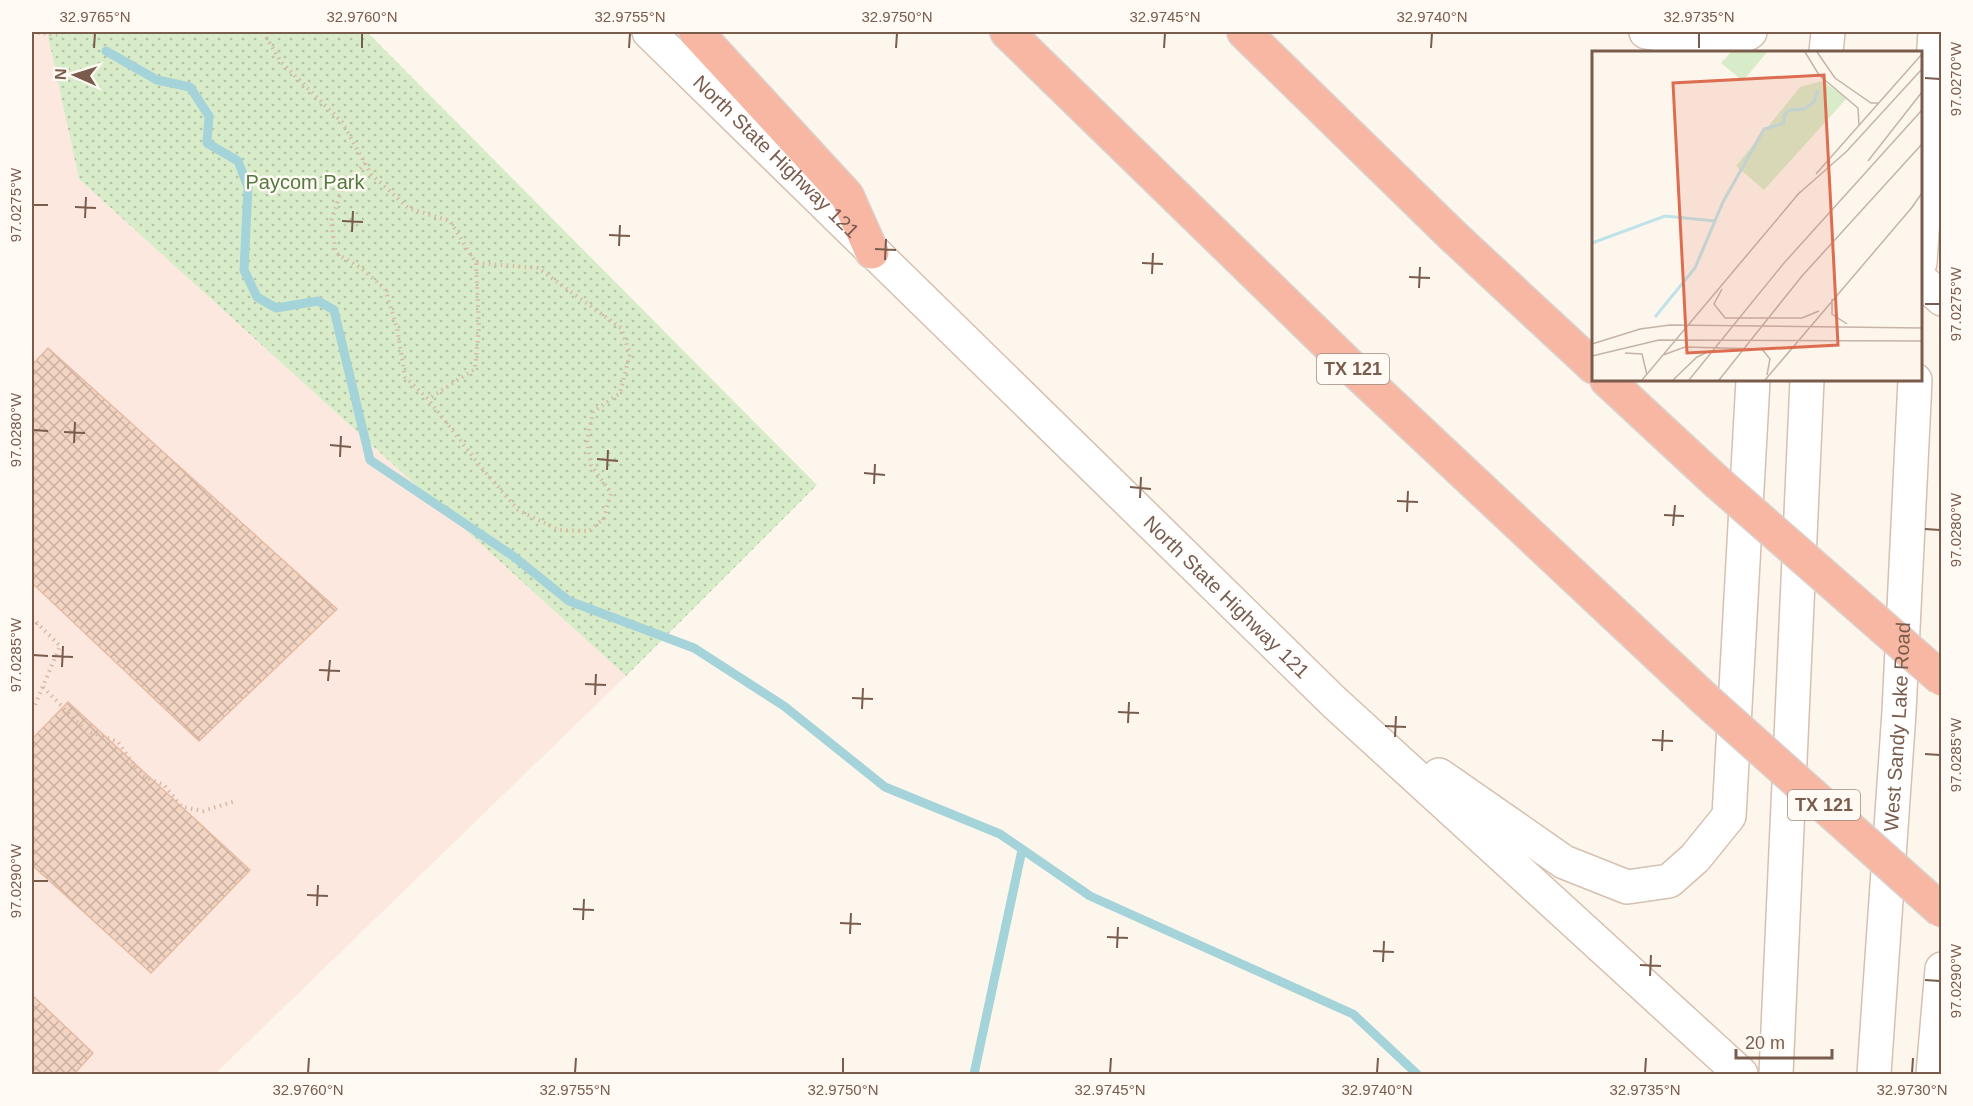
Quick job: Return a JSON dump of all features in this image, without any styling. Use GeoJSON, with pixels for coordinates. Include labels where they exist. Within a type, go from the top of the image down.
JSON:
{"type":"FeatureCollection","features":[{"type":"Feature","properties":{"kind":"highway"},"geometry":{"type":"LineString","coordinates":[[696,32],[847,196],[872,252]]}},
{"type":"Feature","properties":{"kind":"highway","name":"TX 121"},"geometry":{"type":"LineString","coordinates":[[1007,32],[1351,367],[1706,700],[1941,911]]}},
{"type":"Feature","properties":{"kind":"highway"},"geometry":{"type":"LineString","coordinates":[[1244,32],[1453,236],[1592,366]]}},
{"type":"Feature","properties":{"kind":"highway"},"geometry":{"type":"LineString","coordinates":[[1608,381],[1717,482],[1941,679]]}},
{"type":"Feature","properties":{"kind":"main road","name":"North State Highway 121"},"geometry":{"type":"LineString","coordinates":[[649,32],[1334,702],[1741,1074]]}},
{"type":"Feature","properties":{"kind":"main road"},"geometry":{"type":"LineString","coordinates":[[1634,32],[1658,51]]}},
{"type":"Feature","properties":{"kind":"main road"},"geometry":{"type":"LineString","coordinates":[[1646,32],[1690,39],[1745,35],[1750,32]]}},
{"type":"Feature","properties":{"kind":"main road"},"geometry":{"type":"LineString","coordinates":[[1826,51],[1828,32]]}},
{"type":"Feature","properties":{"kind":"main road"},"geometry":{"type":"LineString","coordinates":[[1922,232],[1935,32]]}},
{"type":"Feature","properties":{"kind":"main road"},"geometry":{"type":"LineString","coordinates":[[1922,281],[1941,299]]}},
{"type":"Feature","properties":{"kind":"main road"},"geometry":{"type":"LineString","coordinates":[[1334,702],[1564,862],[1627,887],[1669,881],[1695,858],[1729,816],[1753,381]]}},
{"type":"Feature","properties":{"kind":"main road"},"geometry":{"type":"LineString","coordinates":[[1776,1074],[1808,381]]}},
{"type":"Feature","properties":{"kind":"main road","name":"West Sandy Lake Road"},"geometry":{"type":"LineString","coordinates":[[1874,1074],[1899,712],[1915,381]]}},
{"type":"Feature","properties":{"kind":"main road"},"geometry":{"type":"LineString","coordinates":[[1934,1074],[1941,969]]}},
{"type":"Feature","properties":{"kind":"path"},"geometry":{"type":"LineString","coordinates":[[32,32],[59,35],[62,32]]}},
{"type":"Feature","properties":{"kind":"path"},"geometry":{"type":"LineString","coordinates":[[263,32],[281,62],[342,123],[370,174],[408,207],[450,221],[476,263],[478,328],[475,369],[428,399]]}},
{"type":"Feature","properties":{"kind":"path"},"geometry":{"type":"LineString","coordinates":[[365,163],[341,191],[331,222],[336,253],[361,268],[385,289],[397,328],[405,377],[428,399],[518,510],[559,530],[589,531],[604,518],[610,493],[591,465],[586,440],[593,412],[620,393],[630,354],[621,328],[538,268],[476,263]]}},
{"type":"Feature","properties":{"kind":"path"},"geometry":{"type":"LineString","coordinates":[[32,618],[60,646],[35,705],[32,706]]}},
{"type":"Feature","properties":{"kind":"path"},"geometry":{"type":"LineString","coordinates":[[32,629],[37,623]]}},
{"type":"Feature","properties":{"kind":"path"},"geometry":{"type":"LineString","coordinates":[[43,687],[85,730],[118,742],[142,776],[164,785],[182,807],[204,811],[236,801]]}},
{"type":"Feature","properties":{"kind":"shaded area"},"geometry":{"type":"Polygon","coordinates":[[[32,32],[47,32],[79,179],[626,676],[215,1074],[32,1074],[32,32]]]}},
{"type":"Feature","properties":{"kind":"green space","name":"Paycom Park"},"geometry":{"type":"Polygon","coordinates":[[[47,32],[367,32],[817,485],[626,676],[79,179],[47,32]]]}},
{"type":"Feature","properties":{"kind":"building"},"geometry":{"type":"Polygon","coordinates":[[[48,348],[337,609],[199,741],[32,583],[32,365],[48,348]]]}},
{"type":"Feature","properties":{"kind":"building"},"geometry":{"type":"Polygon","coordinates":[[[68,702],[250,870],[151,973],[32,865],[32,739],[68,702]]]}},
{"type":"Feature","properties":{"kind":"building"},"geometry":{"type":"Polygon","coordinates":[[[32,995],[93,1053],[74,1074],[32,1074],[32,995]]]}},
{"type":"Feature","properties":{"kind":"waterway"},"geometry":{"type":"LineString","coordinates":[[106,51],[157,80],[190,87],[209,116],[207,143],[238,161],[248,187],[244,270],[257,297],[276,308],[318,301],[334,310],[370,460],[513,556],[569,601],[694,648],[784,706],[885,787],[1000,834],[1090,896],[1353,1014],[1417,1074]]}},
{"type":"Feature","properties":{"kind":"waterway"},"geometry":{"type":"LineString","coordinates":[[974,1074],[1022,850]]}}]}
